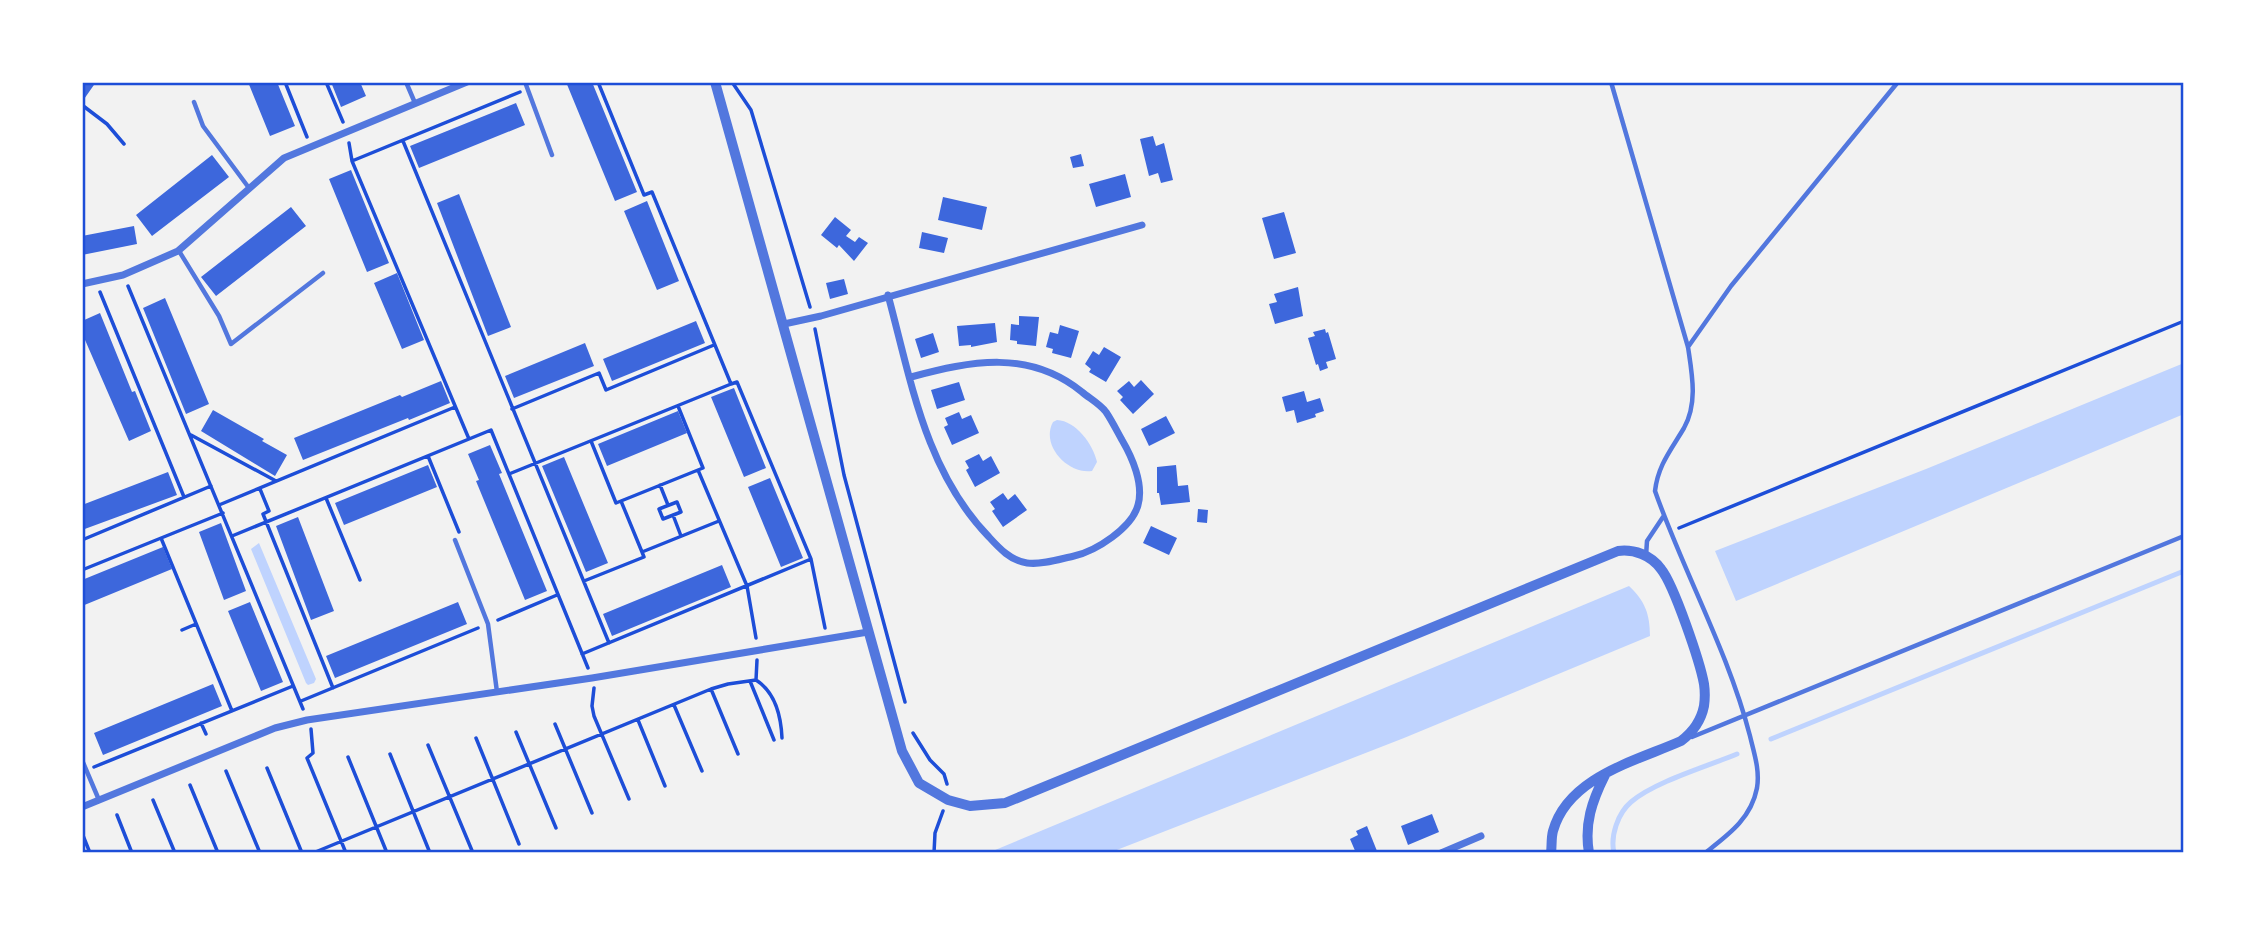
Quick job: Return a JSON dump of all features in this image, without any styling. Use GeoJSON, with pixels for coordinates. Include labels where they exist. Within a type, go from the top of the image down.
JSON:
{"type":"FeatureCollection","features":[{"type":"Feature","properties":{"kind":"street"},"geometry":{"type":"LineString","coordinates":[[82,284],[123,275],[178,251],[284,158],[467,82]]}},
{"type":"Feature","properties":{"kind":"street"},"geometry":{"type":"LineString","coordinates":[[715,82],[902,751],[919,783],[948,800],[970,806],[1004,803],[1618,551],[1628,550],[1646,556],[1661,569],[1668,581],[1700,668],[1705,688],[1704,705],[1692,732],[1681,741],[1587,784],[1566,804],[1553,831],[1551,853]]}},
{"type":"Feature","properties":{"kind":"street"},"geometry":{"type":"LineString","coordinates":[[784,324],[1142,225]]}},
{"type":"Feature","properties":{"kind":"street"},"geometry":{"type":"LineString","coordinates":[[888,295],[920,419],[944,475],[972,520],[1011,558],[1028,563],[1052,561],[1085,553],[1134,517],[1139,502],[1138,480],[1129,452],[1105,411],[1067,380],[1033,366],[990,361],[949,367],[911,377]]}},
{"type":"Feature","properties":{"kind":"street"},"geometry":{"type":"LineString","coordinates":[[82,807],[275,728],[307,720],[592,678],[868,632]]}},
{"type":"Feature","properties":{"kind":"street"},"geometry":{"type":"LineString","coordinates":[[1589,853],[1587,822],[1592,802],[1605,775]]}},
{"type":"Feature","properties":{"kind":"street"},"geometry":{"type":"LineString","coordinates":[[1441,853],[1480,836]]}},
{"type":"Feature","properties":{"kind":"lane"},"geometry":{"type":"LineString","coordinates":[[406,82],[415,104]]}},
{"type":"Feature","properties":{"kind":"lane"},"geometry":{"type":"LineString","coordinates":[[525,82],[552,155]]}},
{"type":"Feature","properties":{"kind":"lane"},"geometry":{"type":"LineString","coordinates":[[1611,82],[1688,347],[1693,386],[1692,404],[1685,426],[1667,452],[1657,474],[1655,492],[1718,645],[1744,715],[1756,762],[1758,780],[1753,802],[1745,817],[1730,834],[1704,853]]}},
{"type":"Feature","properties":{"kind":"lane"},"geometry":{"type":"LineString","coordinates":[[1688,347],[1731,286],[1898,82]]}},
{"type":"Feature","properties":{"kind":"lane"},"geometry":{"type":"LineString","coordinates":[[194,102],[203,126],[249,188]]}},
{"type":"Feature","properties":{"kind":"lane"},"geometry":{"type":"LineString","coordinates":[[178,251],[219,316],[231,344],[323,273]]}},
{"type":"Feature","properties":{"kind":"lane"},"geometry":{"type":"LineString","coordinates":[[1646,556],[1647,541],[1664,517]]}},
{"type":"Feature","properties":{"kind":"lane"},"geometry":{"type":"LineString","coordinates":[[1681,741],[2184,536]]}},
{"type":"Feature","properties":{"kind":"lane"},"geometry":{"type":"LineString","coordinates":[[455,540],[488,624],[497,692]]}},
{"type":"Feature","properties":{"kind":"lane"},"geometry":{"type":"LineString","coordinates":[[82,760],[99,800]]}},
{"type":"Feature","properties":{"kind":"path"},"geometry":{"type":"LineString","coordinates":[[285,82],[310,146]]}},
{"type":"Feature","properties":{"kind":"path"},"geometry":{"type":"LineString","coordinates":[[326,82],[346,131],[352,161],[469,439]]}},
{"type":"Feature","properties":{"kind":"path"},"geometry":{"type":"LineString","coordinates":[[597,82],[644,195],[652,192],[731,384]]}},
{"type":"Feature","properties":{"kind":"path"},"geometry":{"type":"LineString","coordinates":[[732,82],[751,110],[813,317],[844,475],[906,708]]}},
{"type":"Feature","properties":{"kind":"path"},"geometry":{"type":"LineString","coordinates":[[352,161],[528,89]]}},
{"type":"Feature","properties":{"kind":"path"},"geometry":{"type":"LineString","coordinates":[[82,105],[107,124],[124,144]]}},
{"type":"Feature","properties":{"kind":"path"},"geometry":{"type":"LineString","coordinates":[[403,141],[609,643]]}},
{"type":"Feature","properties":{"kind":"path"},"geometry":{"type":"LineString","coordinates":[[123,275],[312,730],[313,753],[307,758],[346,853]]}},
{"type":"Feature","properties":{"kind":"path"},"geometry":{"type":"LineString","coordinates":[[95,281],[184,497]]}},
{"type":"Feature","properties":{"kind":"path"},"geometry":{"type":"LineString","coordinates":[[1670,531],[2184,321]]}},
{"type":"Feature","properties":{"kind":"path"},"geometry":{"type":"LineString","coordinates":[[512,409],[599,373],[606,390],[714,345]]}},
{"type":"Feature","properties":{"kind":"path"},"geometry":{"type":"LineString","coordinates":[[509,474],[737,382],[811,559],[827,640]]}},
{"type":"Feature","properties":{"kind":"path"},"geometry":{"type":"LineString","coordinates":[[591,441],[616,503],[703,468],[677,405]]}},
{"type":"Feature","properties":{"kind":"path"},"geometry":{"type":"LineString","coordinates":[[219,505],[455,407]]}},
{"type":"Feature","properties":{"kind":"path"},"geometry":{"type":"LineString","coordinates":[[232,536],[491,430],[595,684],[592,709],[629,799]]}},
{"type":"Feature","properties":{"kind":"path"},"geometry":{"type":"LineString","coordinates":[[189,433],[276,481]]}},
{"type":"Feature","properties":{"kind":"path"},"geometry":{"type":"LineString","coordinates":[[428,456],[459,532],[455,540]]}},
{"type":"Feature","properties":{"kind":"path"},"geometry":{"type":"LineString","coordinates":[[698,470],[747,586],[758,651],[756,680]]}},
{"type":"Feature","properties":{"kind":"path"},"geometry":{"type":"LineString","coordinates":[[660,485],[668,505]]}},
{"type":"Feature","properties":{"kind":"path"},"geometry":{"type":"LineString","coordinates":[[82,540],[211,486]]}},
{"type":"Feature","properties":{"kind":"path"},"geometry":{"type":"LineString","coordinates":[[260,488],[269,512],[263,514],[333,688]]}},
{"type":"Feature","properties":{"kind":"path"},"geometry":{"type":"LineString","coordinates":[[326,498],[360,580]]}},
{"type":"Feature","properties":{"kind":"path"},"geometry":{"type":"LineString","coordinates":[[584,581],[644,557],[621,501]]}},
{"type":"Feature","properties":{"kind":"path"},"geometry":{"type":"LineString","coordinates":[[677,502],[681,512],[673,515],[663,519],[659,509],[677,502]]}},
{"type":"Feature","properties":{"kind":"path"},"geometry":{"type":"LineString","coordinates":[[82,570],[223,513]]}},
{"type":"Feature","properties":{"kind":"path"},"geometry":{"type":"LineString","coordinates":[[673,515],[681,536]]}},
{"type":"Feature","properties":{"kind":"path"},"geometry":{"type":"LineString","coordinates":[[642,552],[719,521]]}},
{"type":"Feature","properties":{"kind":"path"},"geometry":{"type":"LineString","coordinates":[[161,538],[232,711]]}},
{"type":"Feature","properties":{"kind":"path"},"geometry":{"type":"LineString","coordinates":[[582,654],[811,559]]}},
{"type":"Feature","properties":{"kind":"path"},"geometry":{"type":"LineString","coordinates":[[300,701],[558,595]]}},
{"type":"Feature","properties":{"kind":"path"},"geometry":{"type":"LineString","coordinates":[[182,630],[196,624]]}},
{"type":"Feature","properties":{"kind":"path"},"geometry":{"type":"LineString","coordinates":[[313,853],[711,689],[756,680],[763,684],[778,710],[782,738]]}},
{"type":"Feature","properties":{"kind":"path"},"geometry":{"type":"LineString","coordinates":[[750,681],[774,740]]}},
{"type":"Feature","properties":{"kind":"path"},"geometry":{"type":"LineString","coordinates":[[87,770],[293,686]]}},
{"type":"Feature","properties":{"kind":"path"},"geometry":{"type":"LineString","coordinates":[[711,689],[738,754]]}},
{"type":"Feature","properties":{"kind":"path"},"geometry":{"type":"LineString","coordinates":[[674,704],[702,771]]}},
{"type":"Feature","properties":{"kind":"path"},"geometry":{"type":"LineString","coordinates":[[638,719],[665,786]]}},
{"type":"Feature","properties":{"kind":"path"},"geometry":{"type":"LineString","coordinates":[[910,721],[913,734],[930,760],[944,774],[949,789],[948,800],[935,833],[934,853]]}},
{"type":"Feature","properties":{"kind":"path"},"geometry":{"type":"LineString","coordinates":[[201,723],[206,734]]}},
{"type":"Feature","properties":{"kind":"path"},"geometry":{"type":"LineString","coordinates":[[555,724],[592,813]]}},
{"type":"Feature","properties":{"kind":"path"},"geometry":{"type":"LineString","coordinates":[[516,732],[556,828]]}},
{"type":"Feature","properties":{"kind":"path"},"geometry":{"type":"LineString","coordinates":[[475,738],[519,844]]}},
{"type":"Feature","properties":{"kind":"path"},"geometry":{"type":"LineString","coordinates":[[428,744],[473,853]]}},
{"type":"Feature","properties":{"kind":"path"},"geometry":{"type":"LineString","coordinates":[[390,754],[430,853]]}},
{"type":"Feature","properties":{"kind":"path"},"geometry":{"type":"LineString","coordinates":[[348,757],[387,853]]}},
{"type":"Feature","properties":{"kind":"path"},"geometry":{"type":"LineString","coordinates":[[267,768],[302,853]]}},
{"type":"Feature","properties":{"kind":"path"},"geometry":{"type":"LineString","coordinates":[[226,771],[260,853]]}},
{"type":"Feature","properties":{"kind":"path"},"geometry":{"type":"LineString","coordinates":[[190,785],[218,853]]}},
{"type":"Feature","properties":{"kind":"path"},"geometry":{"type":"LineString","coordinates":[[153,800],[175,853]]}},
{"type":"Feature","properties":{"kind":"path"},"geometry":{"type":"LineString","coordinates":[[117,815],[132,853]]}},
{"type":"Feature","properties":{"kind":"path"},"geometry":{"type":"LineString","coordinates":[[82,834],[90,853]]}},
{"type":"Feature","properties":{"kind":"water"},"geometry":{"type":"Polygon","coordinates":[[[2184,363],[2184,414],[1736,601],[1715,551],[1926,469],[2184,363]]]}},
{"type":"Feature","properties":{"kind":"water"},"geometry":{"type":"Polygon","coordinates":[[[1057,420],[1071,424],[1088,441],[1097,462],[1092,471],[1074,468],[1059,457],[1050,440],[1053,422],[1057,420]]]}},
{"type":"Feature","properties":{"kind":"water"},"geometry":{"type":"Polygon","coordinates":[[[259,543],[316,679],[314,683],[306,683],[251,549],[259,543]]]}},
{"type":"Feature","properties":{"kind":"water"},"geometry":{"type":"Polygon","coordinates":[[[1629,586],[1646,608],[1650,636],[1404,738],[1109,853],[988,853],[1629,586]]]}},
{"type":"Feature","properties":{"kind":"building"},"geometry":{"type":"Polygon","coordinates":[[[82,82],[96,82],[82,102],[82,82]]]}},
{"type":"Feature","properties":{"kind":"building"},"geometry":{"type":"Polygon","coordinates":[[[248,82],[277,82],[295,126],[270,136],[248,82]]]}},
{"type":"Feature","properties":{"kind":"building"},"geometry":{"type":"Polygon","coordinates":[[[331,82],[360,82],[366,96],[341,107],[331,82]]]}},
{"type":"Feature","properties":{"kind":"building"},"geometry":{"type":"Polygon","coordinates":[[[566,82],[592,82],[637,192],[615,201],[566,82]]]}},
{"type":"Feature","properties":{"kind":"building"},"geometry":{"type":"Polygon","coordinates":[[[516,103],[525,125],[419,168],[410,146],[516,103]]]}},
{"type":"Feature","properties":{"kind":"building"},"geometry":{"type":"Polygon","coordinates":[[[1153,136],[1156,146],[1164,143],[1173,180],[1161,183],[1158,173],[1149,176],[1140,139],[1153,136]]]}},
{"type":"Feature","properties":{"kind":"building"},"geometry":{"type":"Polygon","coordinates":[[[1081,154],[1084,166],[1073,168],[1070,157],[1081,154]]]}},
{"type":"Feature","properties":{"kind":"building"},"geometry":{"type":"Polygon","coordinates":[[[212,155],[229,177],[152,236],[136,215],[212,155]]]}},
{"type":"Feature","properties":{"kind":"building"},"geometry":{"type":"Polygon","coordinates":[[[351,170],[389,263],[367,272],[329,179],[351,170]]]}},
{"type":"Feature","properties":{"kind":"building"},"geometry":{"type":"Polygon","coordinates":[[[1125,174],[1131,197],[1096,207],[1089,184],[1125,174]]]}},
{"type":"Feature","properties":{"kind":"building"},"geometry":{"type":"Polygon","coordinates":[[[459,194],[511,327],[488,336],[437,203],[459,194]]]}},
{"type":"Feature","properties":{"kind":"building"},"geometry":{"type":"Polygon","coordinates":[[[943,197],[987,207],[982,230],[938,220],[943,197]]]}},
{"type":"Feature","properties":{"kind":"building"},"geometry":{"type":"Polygon","coordinates":[[[647,201],[679,281],[657,290],[624,211],[647,201]]]}},
{"type":"Feature","properties":{"kind":"building"},"geometry":{"type":"Polygon","coordinates":[[[291,207],[306,226],[216,296],[201,277],[291,207]]]}},
{"type":"Feature","properties":{"kind":"building"},"geometry":{"type":"Polygon","coordinates":[[[1284,212],[1296,253],[1274,259],[1262,218],[1284,212]]]}},
{"type":"Feature","properties":{"kind":"building"},"geometry":{"type":"Polygon","coordinates":[[[835,217],[851,230],[846,236],[855,242],[859,237],[868,243],[854,261],[839,245],[837,248],[821,235],[835,217]]]}},
{"type":"Feature","properties":{"kind":"building"},"geometry":{"type":"Polygon","coordinates":[[[134,226],[137,244],[82,255],[82,236],[134,226]]]}},
{"type":"Feature","properties":{"kind":"building"},"geometry":{"type":"Polygon","coordinates":[[[922,232],[948,238],[944,253],[919,248],[922,232]]]}},
{"type":"Feature","properties":{"kind":"building"},"geometry":{"type":"Polygon","coordinates":[[[397,273],[424,340],[402,349],[374,283],[397,273]]]}},
{"type":"Feature","properties":{"kind":"building"},"geometry":{"type":"Polygon","coordinates":[[[844,279],[848,294],[830,299],[826,283],[844,279]]]}},
{"type":"Feature","properties":{"kind":"building"},"geometry":{"type":"Polygon","coordinates":[[[1298,287],[1303,316],[1275,324],[1269,304],[1277,302],[1274,294],[1298,287]]]}},
{"type":"Feature","properties":{"kind":"building"},"geometry":{"type":"Polygon","coordinates":[[[165,298],[209,404],[186,414],[143,308],[165,298]]]}},
{"type":"Feature","properties":{"kind":"building"},"geometry":{"type":"Polygon","coordinates":[[[100,313],[151,431],[129,441],[82,333],[82,321],[100,313]]]}},
{"type":"Feature","properties":{"kind":"building"},"geometry":{"type":"Polygon","coordinates":[[[1019,316],[1039,317],[1036,346],[1017,344],[1017,341],[1010,340],[1011,324],[1019,325],[1019,316]]]}},
{"type":"Feature","properties":{"kind":"building"},"geometry":{"type":"Polygon","coordinates":[[[696,321],[705,343],[612,381],[603,359],[696,321]]]}},
{"type":"Feature","properties":{"kind":"building"},"geometry":{"type":"Polygon","coordinates":[[[995,323],[997,342],[971,347],[959,346],[957,326],[995,323]]]}},
{"type":"Feature","properties":{"kind":"building"},"geometry":{"type":"Polygon","coordinates":[[[1060,325],[1079,331],[1071,358],[1052,353],[1053,349],[1046,347],[1050,332],[1058,334],[1060,325]]]}},
{"type":"Feature","properties":{"kind":"building"},"geometry":{"type":"Polygon","coordinates":[[[1325,329],[1336,359],[1326,362],[1328,368],[1320,371],[1308,338],[1315,336],[1313,332],[1325,329]]]}},
{"type":"Feature","properties":{"kind":"building"},"geometry":{"type":"Polygon","coordinates":[[[933,333],[939,352],[921,358],[915,339],[933,333]]]}},
{"type":"Feature","properties":{"kind":"building"},"geometry":{"type":"Polygon","coordinates":[[[585,343],[594,366],[514,398],[505,376],[585,343]]]}},
{"type":"Feature","properties":{"kind":"building"},"geometry":{"type":"Polygon","coordinates":[[[1104,347],[1121,357],[1106,382],[1089,372],[1091,369],[1085,364],[1093,351],[1099,355],[1104,347]]]}},
{"type":"Feature","properties":{"kind":"building"},"geometry":{"type":"Polygon","coordinates":[[[1141,380],[1154,394],[1133,414],[1120,400],[1123,397],[1117,391],[1129,381],[1134,387],[1141,380]]]}},
{"type":"Feature","properties":{"kind":"building"},"geometry":{"type":"Polygon","coordinates":[[[441,381],[450,403],[303,460],[294,438],[441,381]]]}},
{"type":"Feature","properties":{"kind":"building"},"geometry":{"type":"Polygon","coordinates":[[[959,382],[965,400],[937,409],[931,390],[959,382]]]}},
{"type":"Feature","properties":{"kind":"building"},"geometry":{"type":"Polygon","coordinates":[[[734,388],[766,468],[744,477],[711,397],[734,388]]]}},
{"type":"Feature","properties":{"kind":"building"},"geometry":{"type":"Polygon","coordinates":[[[1304,391],[1307,402],[1320,398],[1324,411],[1315,414],[1316,417],[1297,423],[1294,410],[1286,412],[1282,397],[1304,391]]]}},
{"type":"Feature","properties":{"kind":"building"},"geometry":{"type":"Polygon","coordinates":[[[213,410],[287,455],[275,476],[201,431],[213,410]]]}},
{"type":"Feature","properties":{"kind":"building"},"geometry":{"type":"Polygon","coordinates":[[[678,411],[687,433],[607,466],[598,444],[678,411]]]}},
{"type":"Feature","properties":{"kind":"building"},"geometry":{"type":"Polygon","coordinates":[[[959,412],[962,419],[971,415],[979,433],[952,445],[944,427],[948,425],[945,418],[959,412]]]}},
{"type":"Feature","properties":{"kind":"building"},"geometry":{"type":"Polygon","coordinates":[[[1166,416],[1175,433],[1149,446],[1141,429],[1166,416]]]}},
{"type":"Feature","properties":{"kind":"building"},"geometry":{"type":"Polygon","coordinates":[[[490,445],[502,473],[499,474],[547,591],[525,600],[476,481],[479,480],[468,454],[490,445]]]}},
{"type":"Feature","properties":{"kind":"building"},"geometry":{"type":"Polygon","coordinates":[[[979,454],[983,461],[991,456],[1000,473],[975,487],[966,470],[969,468],[965,461],[979,454]]]}},
{"type":"Feature","properties":{"kind":"building"},"geometry":{"type":"Polygon","coordinates":[[[564,457],[608,563],[586,572],[542,466],[564,457]]]}},
{"type":"Feature","properties":{"kind":"building"},"geometry":{"type":"Polygon","coordinates":[[[428,465],[437,487],[344,525],[335,503],[428,465]]]}},
{"type":"Feature","properties":{"kind":"building"},"geometry":{"type":"Polygon","coordinates":[[[1176,465],[1178,486],[1188,485],[1190,502],[1161,505],[1157,493],[1157,467],[1176,465]]]}},
{"type":"Feature","properties":{"kind":"building"},"geometry":{"type":"Polygon","coordinates":[[[168,472],[177,495],[82,530],[82,505],[168,472]]]}},
{"type":"Feature","properties":{"kind":"building"},"geometry":{"type":"Polygon","coordinates":[[[770,478],[803,558],[781,567],[748,487],[770,478]]]}},
{"type":"Feature","properties":{"kind":"building"},"geometry":{"type":"Polygon","coordinates":[[[1003,493],[1008,500],[1015,494],[1027,510],[1003,527],[992,511],[995,509],[990,502],[1003,493]]]}},
{"type":"Feature","properties":{"kind":"building"},"geometry":{"type":"Polygon","coordinates":[[[1198,509],[1208,510],[1207,523],[1197,522],[1198,509]]]}},
{"type":"Feature","properties":{"kind":"building"},"geometry":{"type":"Polygon","coordinates":[[[298,517],[334,611],[311,620],[276,526],[298,517]]]}},
{"type":"Feature","properties":{"kind":"building"},"geometry":{"type":"Polygon","coordinates":[[[221,523],[246,591],[224,600],[199,532],[221,523]]]}},
{"type":"Feature","properties":{"kind":"building"},"geometry":{"type":"Polygon","coordinates":[[[1151,526],[1177,538],[1169,555],[1143,543],[1151,526]]]}},
{"type":"Feature","properties":{"kind":"building"},"geometry":{"type":"Polygon","coordinates":[[[163,547],[172,569],[82,606],[82,580],[163,547]]]}},
{"type":"Feature","properties":{"kind":"building"},"geometry":{"type":"Polygon","coordinates":[[[722,565],[731,587],[612,636],[603,614],[722,565]]]}},
{"type":"Feature","properties":{"kind":"building"},"geometry":{"type":"Polygon","coordinates":[[[250,602],[283,682],[261,691],[228,611],[250,602]]]}},
{"type":"Feature","properties":{"kind":"building"},"geometry":{"type":"Polygon","coordinates":[[[458,602],[467,624],[335,678],[326,656],[458,602]]]}},
{"type":"Feature","properties":{"kind":"building"},"geometry":{"type":"Polygon","coordinates":[[[213,684],[222,706],[103,755],[94,733],[213,684]]]}},
{"type":"Feature","properties":{"kind":"building"},"geometry":{"type":"Polygon","coordinates":[[[1432,814],[1439,832],[1408,845],[1401,826],[1432,814]]]}},
{"type":"Feature","properties":{"kind":"building"},"geometry":{"type":"Polygon","coordinates":[[[1367,826],[1377,851],[1356,853],[1350,839],[1358,835],[1356,831],[1367,826]]]}},
{"type":"Feature","properties":{"kind":"waterway"},"geometry":{"type":"LineString","coordinates":[[1771,739],[2184,571]]}},
{"type":"Feature","properties":{"kind":"waterway"},"geometry":{"type":"LineString","coordinates":[[1614,853],[1616,825],[1631,802],[1667,781],[1737,754]]}}]}
